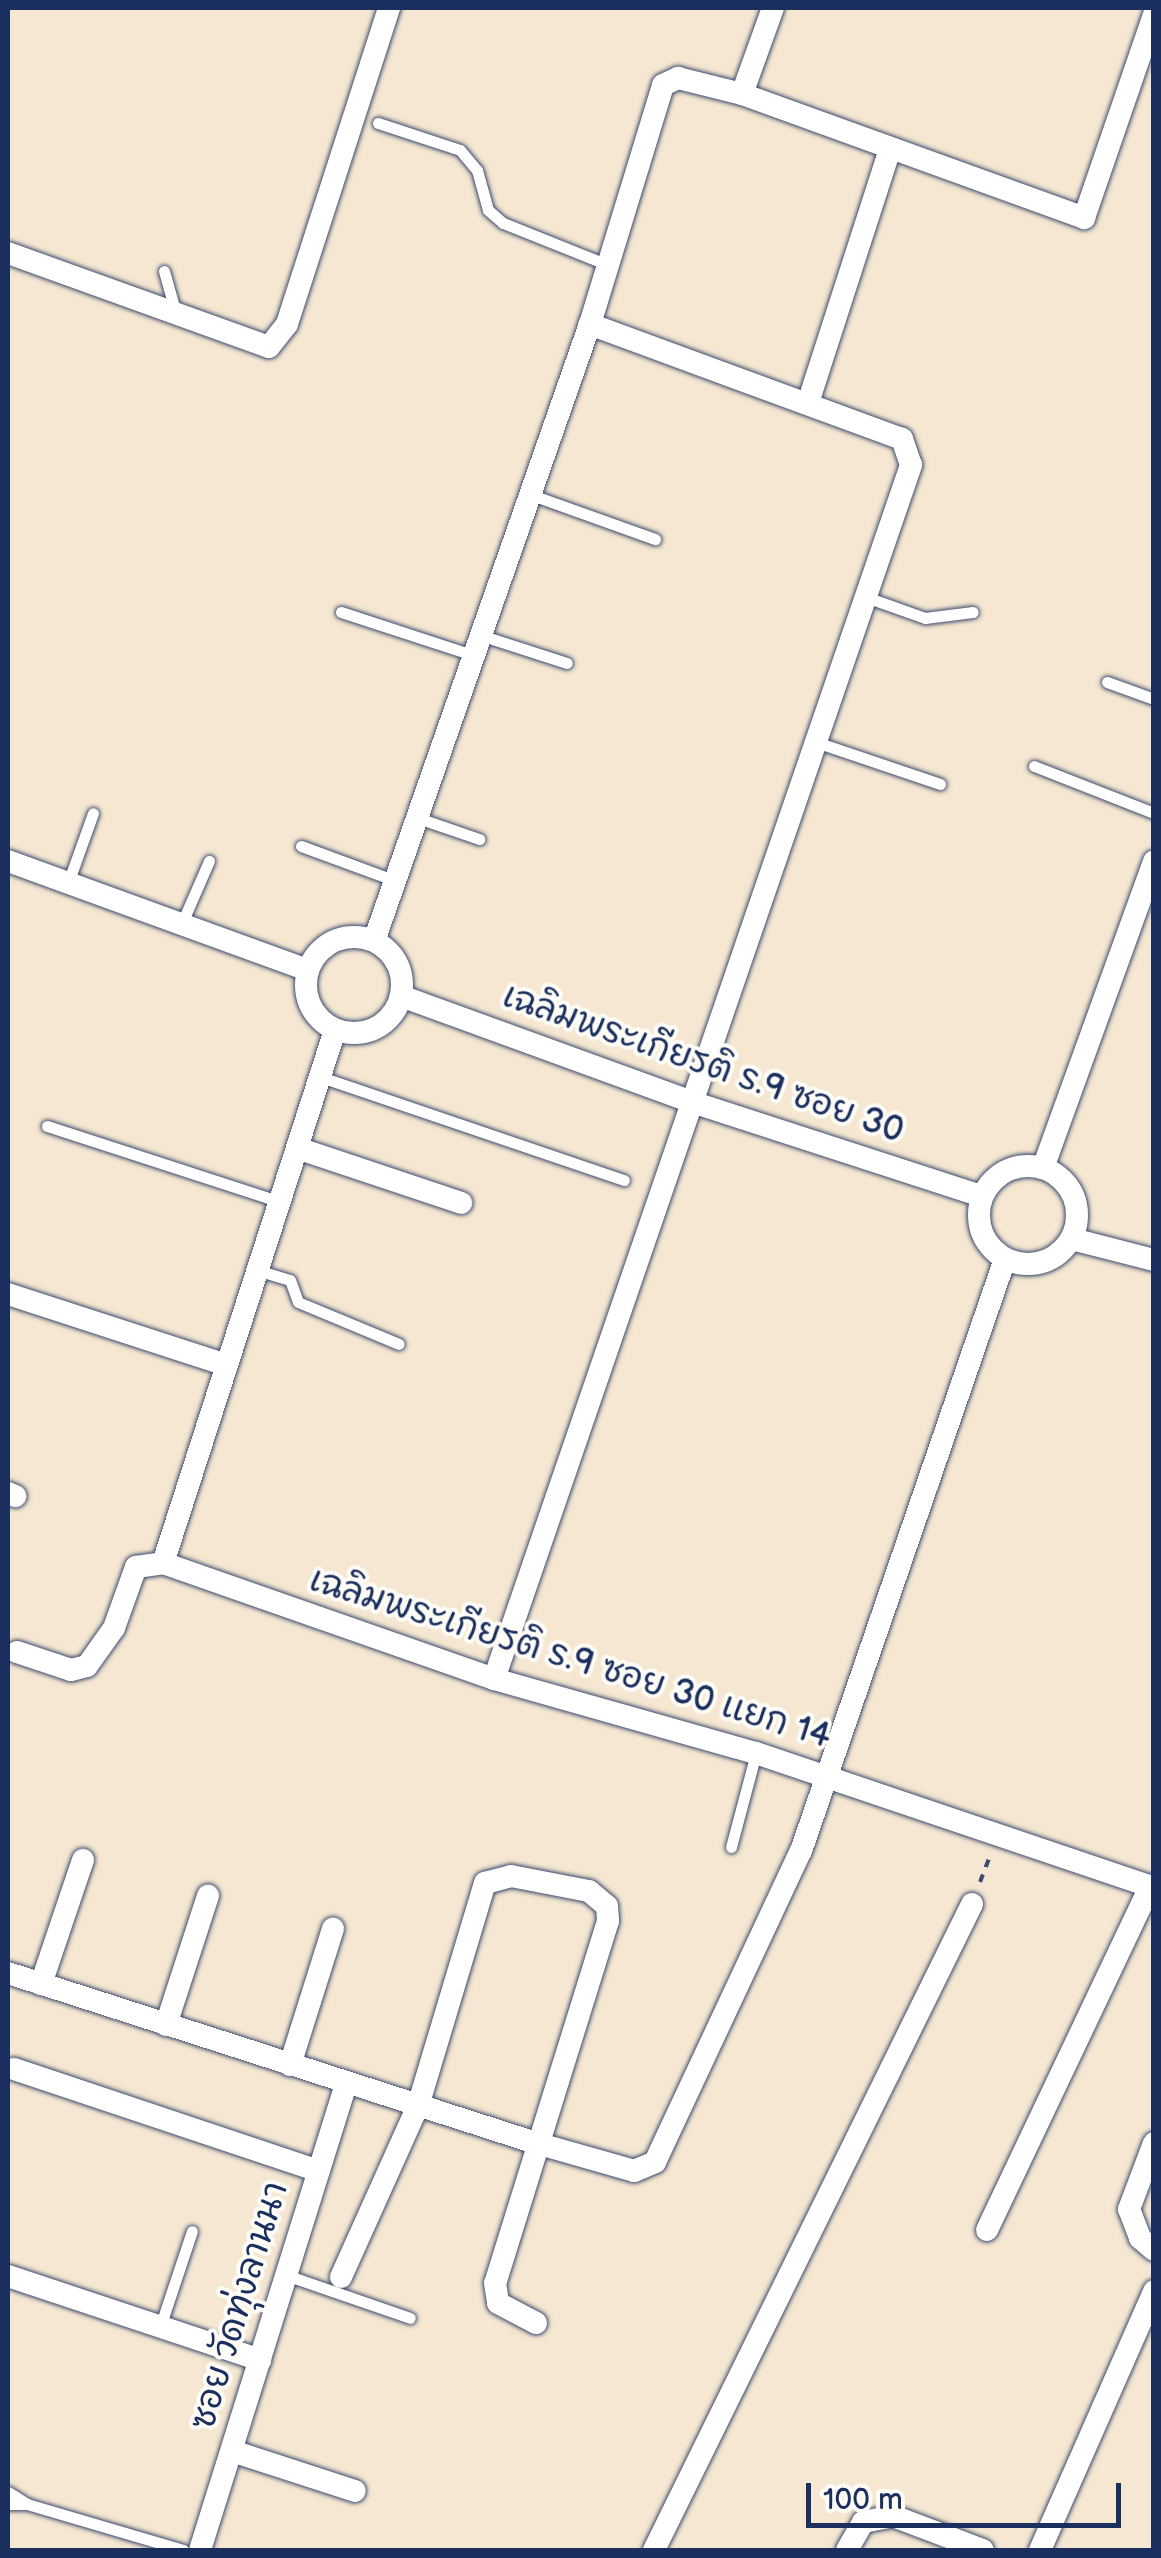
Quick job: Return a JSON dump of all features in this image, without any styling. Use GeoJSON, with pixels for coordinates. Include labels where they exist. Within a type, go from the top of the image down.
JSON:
{"type":"FeatureCollection","features":[{"type":"Feature","properties":{"kind":"street"},"geometry":{"type":"LineString","coordinates":[[8,253],[250,346],[278,340],[389,8]]}},
{"type":"Feature","properties":{"kind":"street"},"geometry":{"type":"LineString","coordinates":[[742,94],[773,8]]}},
{"type":"Feature","properties":{"kind":"street"},"geometry":{"type":"LineString","coordinates":[[374,941],[590,324],[664,86],[678,78],[742,94],[1084,218],[1154,15]]}},
{"type":"Feature","properties":{"kind":"street"},"geometry":{"type":"LineString","coordinates":[[808,402],[890,149]]}},
{"type":"Feature","properties":{"kind":"street"},"geometry":{"type":"LineString","coordinates":[[494,1679],[911,465],[910,450],[902,440],[590,324]]}},
{"type":"Feature","properties":{"kind":"street"},"geometry":{"type":"LineString","coordinates":[[8,861],[307,970]]}},
{"type":"Feature","properties":{"kind":"street"},"geometry":{"type":"LineString","coordinates":[[1043,1168],[1154,861]]}},
{"type":"Feature","properties":{"kind":"street"},"geometry":{"type":"LineString","coordinates":[[342,938],[374,941],[397,964],[401,996],[376,1028],[335,1030],[310,1005],[307,970],[327,945],[342,938]]}},
{"type":"Feature","properties":{"kind":"street","name":"เฉลิมพระเกียรติ ร.9 ซอย 30"},"geometry":{"type":"LineString","coordinates":[[401,996],[692,1102],[982,1196]]}},
{"type":"Feature","properties":{"kind":"street"},"geometry":{"type":"LineString","coordinates":[[17,1652],[71,1670],[87,1666],[114,1628],[136,1567],[163,1563],[300,1149],[335,1030]]}},
{"type":"Feature","properties":{"kind":"street"},"geometry":{"type":"LineString","coordinates":[[300,1149],[460,1203]]}},
{"type":"Feature","properties":{"kind":"street"},"geometry":{"type":"LineString","coordinates":[[1014,1168],[1043,1168],[1076,1200],[1072,1238],[1039,1264],[1006,1260],[984,1239],[982,1196],[1014,1168]]}},
{"type":"Feature","properties":{"kind":"street"},"geometry":{"type":"LineString","coordinates":[[1072,1238],[1154,1260]]}},
{"type":"Feature","properties":{"kind":"street"},"geometry":{"type":"LineString","coordinates":[[8,1972],[536,2143],[634,2170],[655,2162],[779,1908],[1006,1260]]}},
{"type":"Feature","properties":{"kind":"street"},"geometry":{"type":"LineString","coordinates":[[8,1294],[227,1365]]}},
{"type":"Feature","properties":{"kind":"street","name":"เฉลิมพระเกียรติ ร.9 ซอย 30 แยก 14"},"geometry":{"type":"LineString","coordinates":[[163,1563],[494,1679],[756,1752],[1152,1887]]}},
{"type":"Feature","properties":{"kind":"street"},"geometry":{"type":"LineString","coordinates":[[40,1984],[83,1860]]}},
{"type":"Feature","properties":{"kind":"street"},"geometry":{"type":"LineString","coordinates":[[342,2277],[418,2106],[485,1883],[511,1876],[589,1891],[607,1906],[608,1921],[494,2283],[498,2303],[536,2323]]}},
{"type":"Feature","properties":{"kind":"street"},"geometry":{"type":"LineString","coordinates":[[987,2230],[1152,1887]]}},
{"type":"Feature","properties":{"kind":"street"},"geometry":{"type":"LineString","coordinates":[[166,2025],[208,1896]]}},
{"type":"Feature","properties":{"kind":"street"},"geometry":{"type":"LineString","coordinates":[[654,2550],[972,1904]]}},
{"type":"Feature","properties":{"kind":"street"},"geometry":{"type":"LineString","coordinates":[[290,2065],[333,1929]]}},
{"type":"Feature","properties":{"kind":"street"},"geometry":{"type":"LineString","coordinates":[[14,2069],[318,2170]]}},
{"type":"Feature","properties":{"kind":"street","name":"ซอย วัดทุ่งลานนา"},"geometry":{"type":"LineString","coordinates":[[197,2550],[232,2451],[346,2083]]}},
{"type":"Feature","properties":{"kind":"street"},"geometry":{"type":"LineString","coordinates":[[1154,2143],[1129,2209],[1140,2238],[1154,2250]]}},
{"type":"Feature","properties":{"kind":"street"},"geometry":{"type":"LineString","coordinates":[[8,2276],[260,2360]]}},
{"type":"Feature","properties":{"kind":"street"},"geometry":{"type":"LineString","coordinates":[[1040,2550],[1154,2291]]}},
{"type":"Feature","properties":{"kind":"street"},"geometry":{"type":"LineString","coordinates":[[232,2451],[355,2492]]}},
{"type":"Feature","properties":{"kind":"street"},"geometry":{"type":"LineString","coordinates":[[847,2550],[863,2522],[894,2516],[983,2550]]}},
{"type":"Feature","properties":{"kind":"lane"},"geometry":{"type":"LineString","coordinates":[[378,123],[460,150],[477,170],[488,210],[504,223],[608,265]]}},
{"type":"Feature","properties":{"kind":"lane"},"geometry":{"type":"LineString","coordinates":[[164,271],[177,318]]}},
{"type":"Feature","properties":{"kind":"lane"},"geometry":{"type":"LineString","coordinates":[[529,494],[654,539]]}},
{"type":"Feature","properties":{"kind":"lane"},"geometry":{"type":"LineString","coordinates":[[866,598],[926,618],[973,612]]}},
{"type":"Feature","properties":{"kind":"lane"},"geometry":{"type":"LineString","coordinates":[[342,612],[567,663]]}},
{"type":"Feature","properties":{"kind":"lane"},"geometry":{"type":"LineString","coordinates":[[1108,682],[1154,699]]}},
{"type":"Feature","properties":{"kind":"lane"},"geometry":{"type":"LineString","coordinates":[[816,742],[940,784]]}},
{"type":"Feature","properties":{"kind":"lane"},"geometry":{"type":"LineString","coordinates":[[1034,766],[1154,813]]}},
{"type":"Feature","properties":{"kind":"lane"},"geometry":{"type":"LineString","coordinates":[[68,883],[93,813]]}},
{"type":"Feature","properties":{"kind":"lane"},"geometry":{"type":"LineString","coordinates":[[418,818],[478,839]]}},
{"type":"Feature","properties":{"kind":"lane"},"geometry":{"type":"LineString","coordinates":[[301,846],[396,881]]}},
{"type":"Feature","properties":{"kind":"lane"},"geometry":{"type":"LineString","coordinates":[[181,925],[209,860]]}},
{"type":"Feature","properties":{"kind":"lane"},"geometry":{"type":"LineString","coordinates":[[321,1078],[624,1180]]}},
{"type":"Feature","properties":{"kind":"lane"},"geometry":{"type":"LineString","coordinates":[[47,1126],[282,1202]]}},
{"type":"Feature","properties":{"kind":"lane"},"geometry":{"type":"LineString","coordinates":[[260,1271],[290,1280],[298,1302],[399,1344]]}},
{"type":"Feature","properties":{"kind":"lane"},"geometry":{"type":"LineString","coordinates":[[731,1847],[756,1752]]}},
{"type":"Feature","properties":{"kind":"lane"},"geometry":{"type":"LineString","coordinates":[[160,2327],[192,2231]]}},
{"type":"Feature","properties":{"kind":"lane"},"geometry":{"type":"LineString","coordinates":[[286,2275],[410,2318]]}},
{"type":"Feature","properties":{"kind":"lane"},"geometry":{"type":"LineString","coordinates":[[8,2492],[27,2504]]}},
{"type":"Feature","properties":{"kind":"lane"},"geometry":{"type":"LineString","coordinates":[[8,2504],[27,2504],[197,2550]]}},
{"type":"Feature","properties":{"kind":"path"},"geometry":{"type":"LineString","coordinates":[[972,1904],[998,1836]]}}]}
